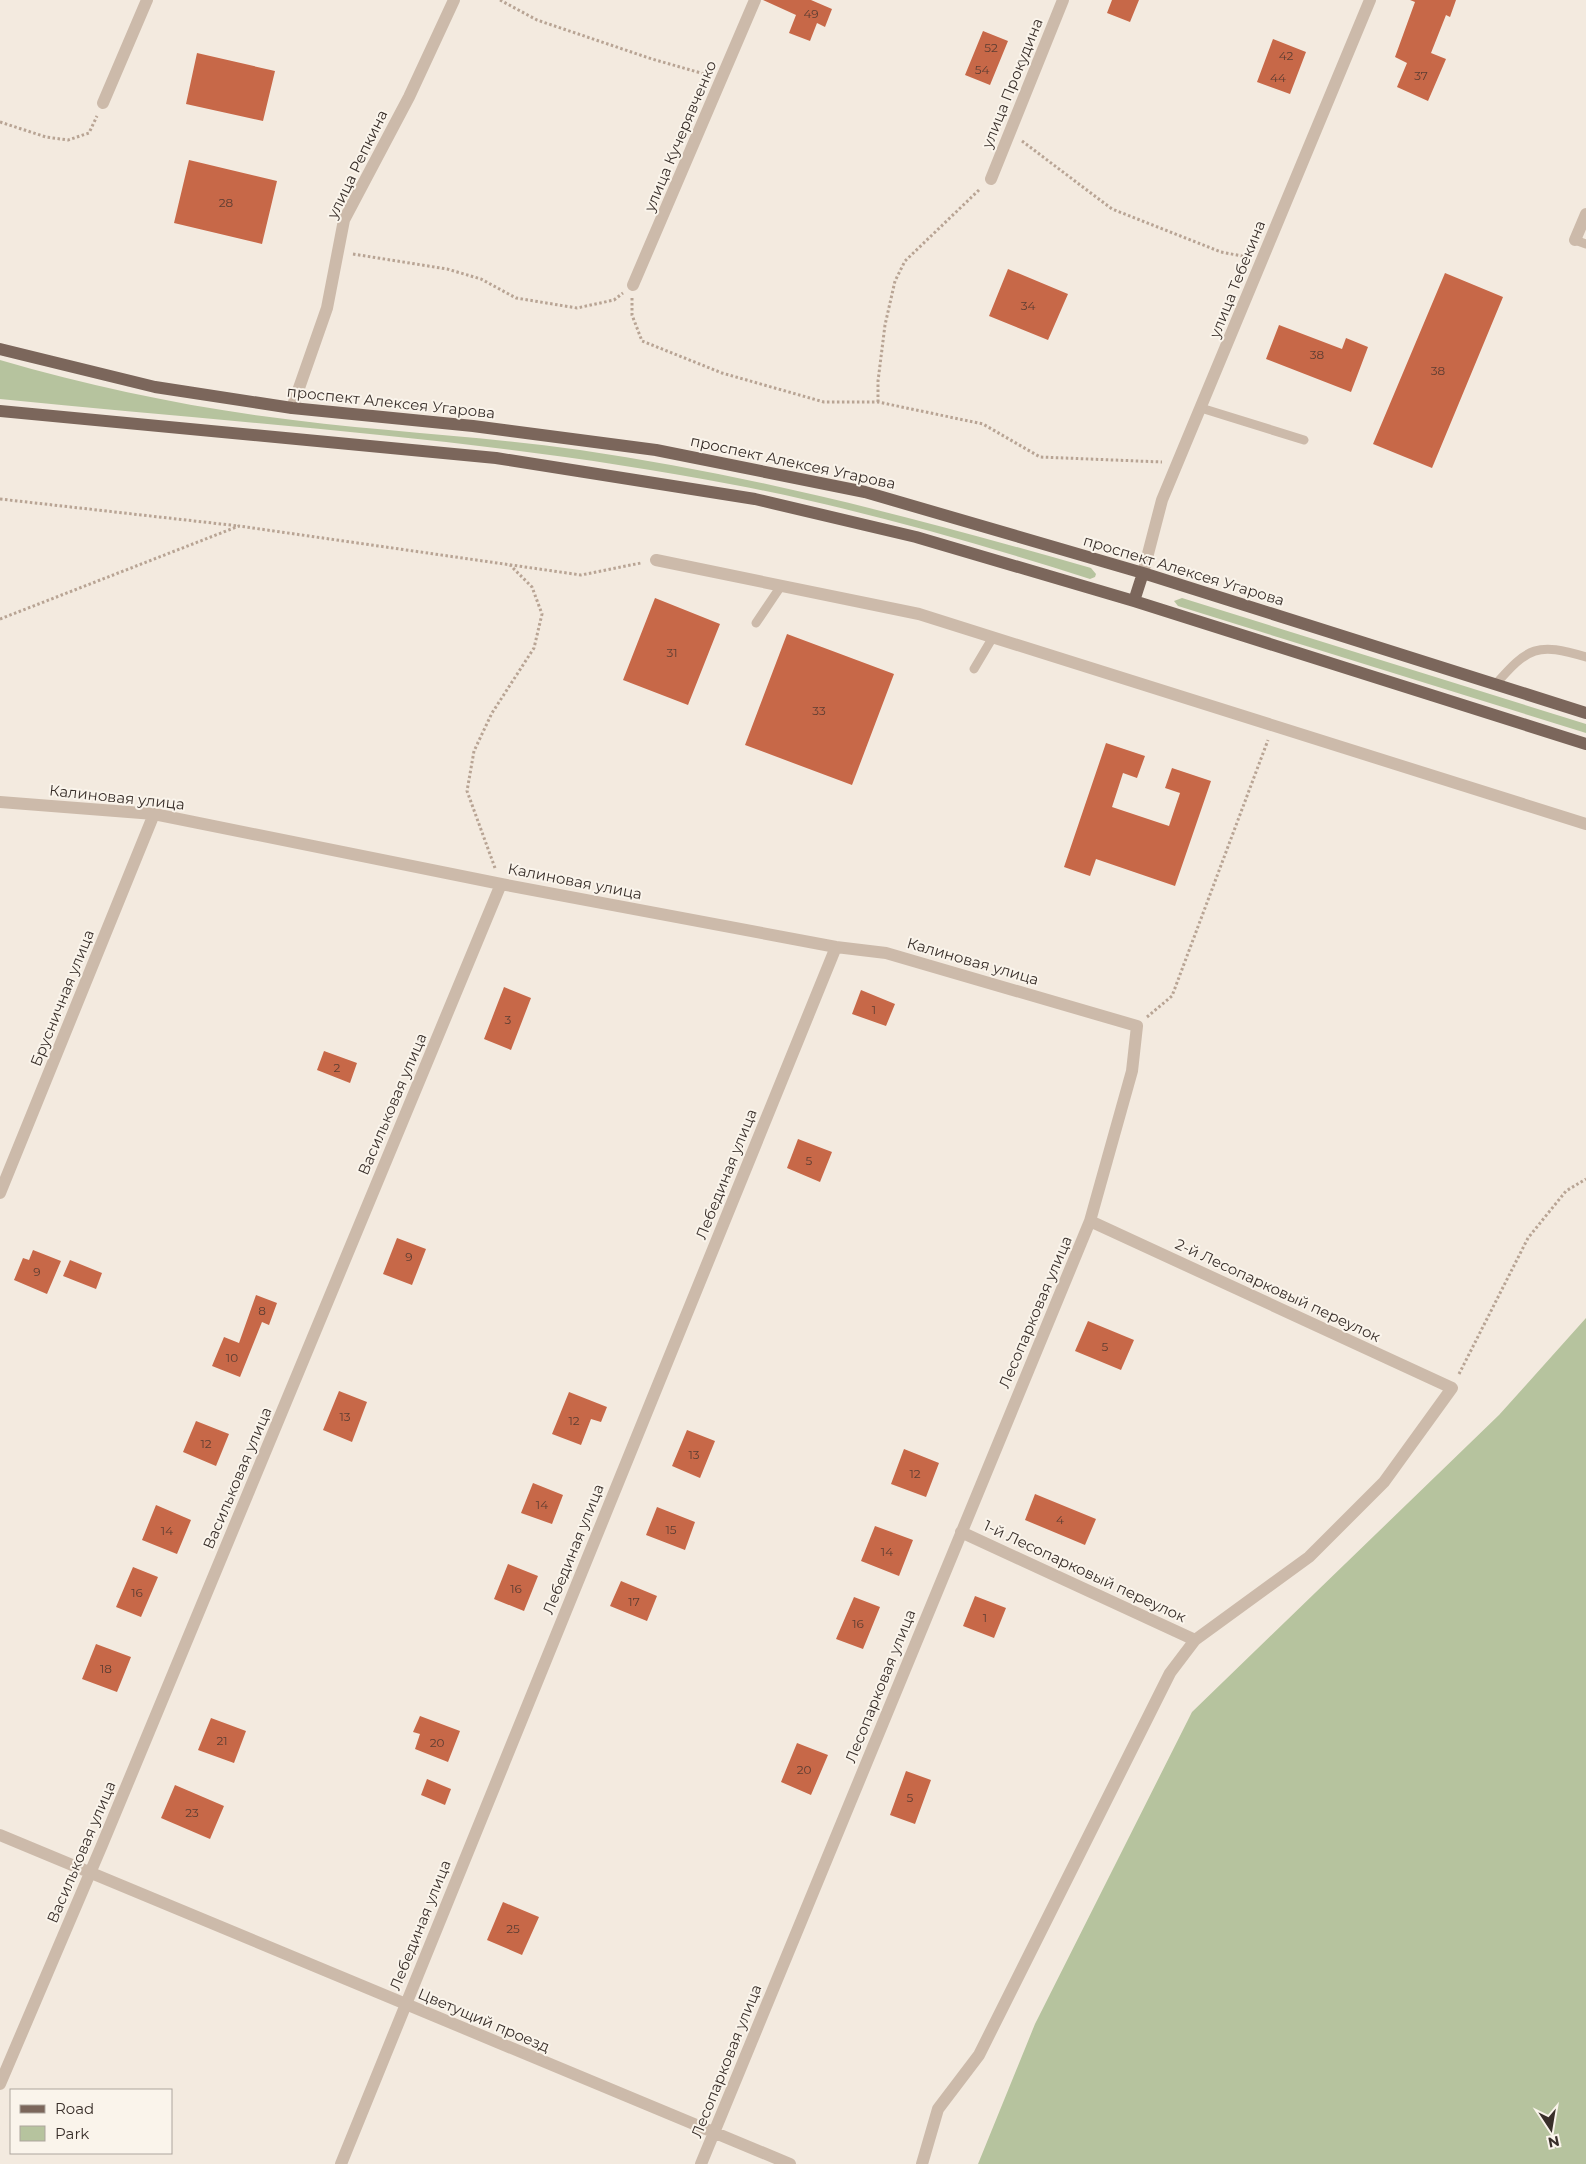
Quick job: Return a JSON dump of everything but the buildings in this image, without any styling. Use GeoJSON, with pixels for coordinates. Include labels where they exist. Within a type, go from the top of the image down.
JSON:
{"type":"FeatureCollection","features":[{"type":"Feature","properties":{"kind":"main road","name":"проспект Алексея Угарова"},"geometry":{"type":"LineString","coordinates":[[0,349],[155,387],[292,408],[473,426],[656,450],[864,492],[1143,573],[1586,713]]}},
{"type":"Feature","properties":{"kind":"main road"},"geometry":{"type":"LineString","coordinates":[[0,411],[496,458],[745,497],[916,537],[1134,601],[1586,744]]}},
{"type":"Feature","properties":{"kind":"main road"},"geometry":{"type":"LineString","coordinates":[[1134,601],[1143,573]]}},
{"type":"Feature","properties":{"kind":"street"},"geometry":{"type":"LineString","coordinates":[[103,103],[147,0]]}},
{"type":"Feature","properties":{"kind":"street","name":"улица Репкина"},"geometry":{"type":"LineString","coordinates":[[292,408],[327,308],[344,220],[409,97],[454,0]]}},
{"type":"Feature","properties":{"kind":"street","name":"улица Кучерявченко"},"geometry":{"type":"LineString","coordinates":[[633,285],[755,0]]}},
{"type":"Feature","properties":{"kind":"street","name":"улица Прокудина"},"geometry":{"type":"LineString","coordinates":[[990,179],[1063,0]]}},
{"type":"Feature","properties":{"kind":"street","name":"улица Тебекина"},"geometry":{"type":"LineString","coordinates":[[1143,573],[1162,500],[1370,0]]}},
{"type":"Feature","properties":{"kind":"street"},"geometry":{"type":"LineString","coordinates":[[1581,242],[1586,214]]}},
{"type":"Feature","properties":{"kind":"street"},"geometry":{"type":"LineString","coordinates":[[656,560],[920,614],[1586,824]]}},
{"type":"Feature","properties":{"kind":"street","name":"Калиновая улица"},"geometry":{"type":"LineString","coordinates":[[0,802],[154,814],[501,884],[836,947],[886,953],[1137,1026]]}},
{"type":"Feature","properties":{"kind":"street","name":"Брусничная улица"},"geometry":{"type":"LineString","coordinates":[[0,1193],[154,814]]}},
{"type":"Feature","properties":{"kind":"street","name":"Васильковая улица"},"geometry":{"type":"LineString","coordinates":[[0,2084],[501,884]]}},
{"type":"Feature","properties":{"kind":"street","name":"Лебединая улица"},"geometry":{"type":"LineString","coordinates":[[340,2164],[836,947]]}},
{"type":"Feature","properties":{"kind":"street","name":"Лесопарковая улица"},"geometry":{"type":"LineString","coordinates":[[701,2164],[1090,1221],[1132,1071],[1137,1026]]}},
{"type":"Feature","properties":{"kind":"street","name":"2-й Лесопарковый переулок"},"geometry":{"type":"LineString","coordinates":[[1090,1221],[1452,1388]]}},
{"type":"Feature","properties":{"kind":"street"},"geometry":{"type":"LineString","coordinates":[[922,2164],[938,2109],[979,2055],[1170,1673],[1196,1640],[1309,1557],[1384,1482],[1452,1388]]}},
{"type":"Feature","properties":{"kind":"street","name":"1-й Лесопарковый переулок"},"geometry":{"type":"LineString","coordinates":[[961,1532],[1196,1640]]}},
{"type":"Feature","properties":{"kind":"street","name":"Цветущий проезд"},"geometry":{"type":"LineString","coordinates":[[0,1835],[714,2134],[790,2164]]}},
{"type":"Feature","properties":{"kind":"lane"},"geometry":{"type":"LineString","coordinates":[[1201,408],[1304,440]]}},
{"type":"Feature","properties":{"kind":"lane"},"geometry":{"type":"LineString","coordinates":[[756,623],[781,586]]}},
{"type":"Feature","properties":{"kind":"lane"},"geometry":{"type":"LineString","coordinates":[[974,670],[993,637]]}},
{"type":"Feature","properties":{"kind":"lane"},"geometry":{"type":"LineString","coordinates":[[1494,684],[1529,651],[1557,648],[1586,657]]}},
{"type":"Feature","properties":{"kind":"path"},"geometry":{"type":"LineString","coordinates":[[500,0],[537,20],[652,59],[722,79]]}},
{"type":"Feature","properties":{"kind":"path"},"geometry":{"type":"LineString","coordinates":[[0,122],[46,137],[68,140],[89,133],[103,103]]}},
{"type":"Feature","properties":{"kind":"path"},"geometry":{"type":"LineString","coordinates":[[1011,129],[1028,146],[1112,209],[1222,252],[1262,260]]}},
{"type":"Feature","properties":{"kind":"path"},"geometry":{"type":"LineString","coordinates":[[878,402],[878,381],[885,325],[895,281],[905,261],[990,179]]}},
{"type":"Feature","properties":{"kind":"path"},"geometry":{"type":"LineString","coordinates":[[338,252],[447,269],[481,279],[516,298],[577,308],[614,300],[633,285]]}},
{"type":"Feature","properties":{"kind":"path"},"geometry":{"type":"LineString","coordinates":[[633,285],[632,315],[642,341],[722,373],[824,402],[878,402],[983,424],[1040,457],[1161,461],[1176,468]]}},
{"type":"Feature","properties":{"kind":"path"},"geometry":{"type":"LineString","coordinates":[[0,499],[239,526],[581,575],[656,560]]}},
{"type":"Feature","properties":{"kind":"path"},"geometry":{"type":"LineString","coordinates":[[0,619],[239,526]]}},
{"type":"Feature","properties":{"kind":"path"},"geometry":{"type":"LineString","coordinates":[[501,884],[467,791],[474,751],[492,713],[534,648],[542,614],[532,587],[510,565]]}},
{"type":"Feature","properties":{"kind":"path"},"geometry":{"type":"LineString","coordinates":[[1137,1026],[1172,996],[1274,726]]}},
{"type":"Feature","properties":{"kind":"path"},"geometry":{"type":"LineString","coordinates":[[1452,1388],[1528,1238],[1566,1191],[1586,1179]]}},
{"type":"Feature","properties":{"kind":"green space"},"geometry":{"type":"Polygon","coordinates":[[[0,360],[65,378],[196,406],[342,426],[500,440],[580,450],[710,472],[901,516],[1091,568],[1096,574],[1095,577],[1090,579],[958,539],[825,504],[735,485],[644,469],[553,455],[369,434],[0,399],[0,360]]]}},
{"type":"Feature","properties":{"kind":"green space"},"geometry":{"type":"Polygon","coordinates":[[[1182,598],[1586,724],[1586,733],[1178,606],[1174,601],[1182,598]]]}},
{"type":"Feature","properties":{"kind":"green space"},"geometry":{"type":"Polygon","coordinates":[[[1586,1318],[1586,2164],[978,2164],[1035,2024],[1192,1712],[1499,1415],[1586,1318]]]}}]}
